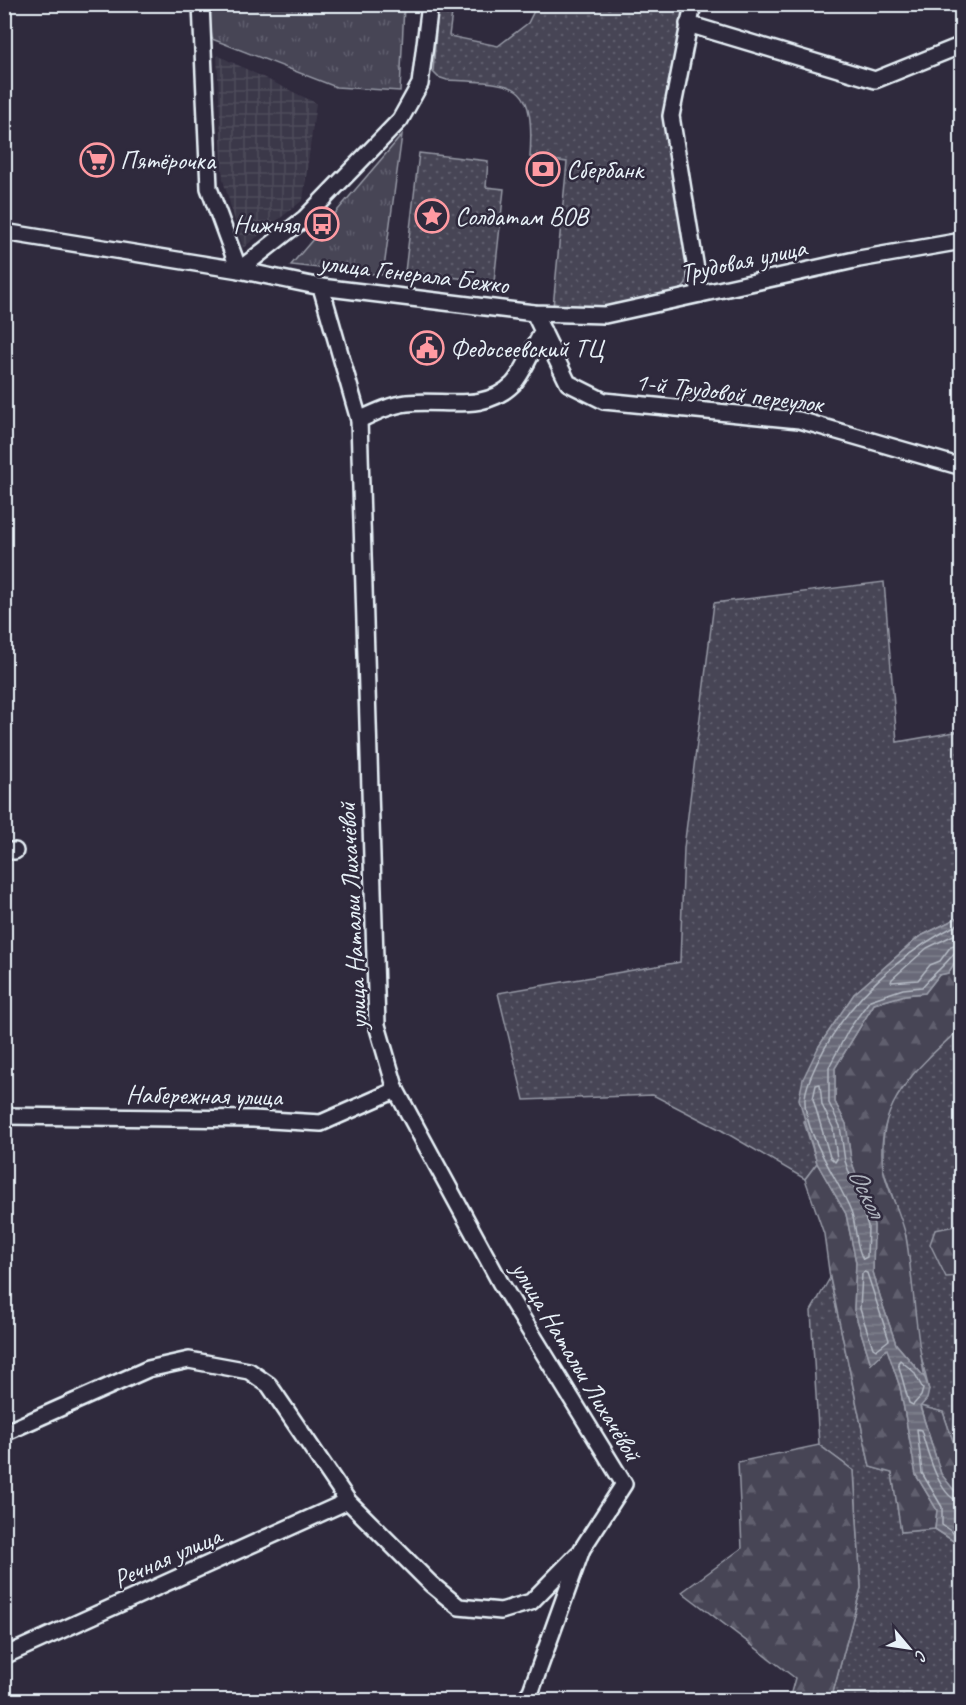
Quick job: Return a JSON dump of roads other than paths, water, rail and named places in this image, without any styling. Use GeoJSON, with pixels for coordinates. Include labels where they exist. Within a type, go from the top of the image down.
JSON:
{"type":"FeatureCollection","features":[{"type":"Feature","properties":{"kind":"street"},"geometry":{"type":"LineString","coordinates":[[201,4],[209,188],[239,270],[305,218],[400,120],[420,84],[430,4]]}},
{"type":"Feature","properties":{"kind":"street"},"geometry":{"type":"LineString","coordinates":[[693,4],[670,116],[700,294]]}},
{"type":"Feature","properties":{"kind":"street"},"geometry":{"type":"LineString","coordinates":[[688,24],[875,80],[962,45]]}},
{"type":"Feature","properties":{"kind":"street","name":"улица Генерала Бежко"},"geometry":{"type":"LineString","coordinates":[[4,232],[239,270],[321,287],[534,313]]}},
{"type":"Feature","properties":{"kind":"street","name":"Трудовая улица"},"geometry":{"type":"LineString","coordinates":[[534,313],[605,315],[859,259],[962,242]]}},
{"type":"Feature","properties":{"kind":"street","name":"улица Натальи Лихачёвой"},"geometry":{"type":"LineString","coordinates":[[321,287],[359,420],[377,1025],[396,1090],[500,1282],[624,1484],[582,1550]]}},
{"type":"Feature","properties":{"kind":"street","name":"1-й Трудовой переулок"},"geometry":{"type":"LineString","coordinates":[[534,313],[568,383],[604,401],[799,420],[962,467]]}},
{"type":"Feature","properties":{"kind":"street"},"geometry":{"type":"LineString","coordinates":[[359,420],[382,409],[404,403],[471,404],[495,399],[514,382],[543,331]]}},
{"type":"Feature","properties":{"kind":"street","name":"Набережная улица"},"geometry":{"type":"LineString","coordinates":[[4,1116],[253,1119],[321,1123],[396,1090]]}},
{"type":"Feature","properties":{"kind":"street"},"geometry":{"type":"LineString","coordinates":[[4,1433],[148,1369],[189,1360],[249,1371],[269,1385],[276,1394],[348,1501],[431,1584],[459,1607],[501,1611],[531,1602],[582,1550]]}},
{"type":"Feature","properties":{"kind":"street","name":"Речная улица"},"geometry":{"type":"LineString","coordinates":[[4,1656],[348,1501]]}},
{"type":"Feature","properties":{"kind":"street"},"geometry":{"type":"LineString","coordinates":[[524,1701],[531,1691],[582,1550]]}},
{"type":"Feature","properties":{"kind":"water"},"geometry":{"type":"Polygon","coordinates":[[[961,916],[961,953],[948,973],[939,975],[925,993],[905,995],[874,1004],[835,1068],[835,1102],[846,1124],[851,1160],[874,1225],[873,1272],[882,1303],[896,1344],[925,1378],[929,1390],[927,1399],[920,1407],[941,1474],[961,1499],[961,1546],[935,1529],[937,1510],[916,1475],[900,1387],[887,1349],[871,1364],[854,1310],[856,1262],[846,1214],[817,1163],[799,1099],[803,1079],[819,1046],[854,994],[919,937],[961,916]]]}},
{"type":"Feature","properties":{"kind":"place","name":"Пятёрочка"},"geometry":{"type":"Point","coordinates":[97,160]}},
{"type":"Feature","properties":{"kind":"place","name":"Сбербанк"},"geometry":{"type":"Point","coordinates":[543,169]}},
{"type":"Feature","properties":{"kind":"place","name":"Солдатам ВОВ"},"geometry":{"type":"Point","coordinates":[432,216]}},
{"type":"Feature","properties":{"kind":"place","name":"Нижняя"},"geometry":{"type":"Point","coordinates":[322,224]}},
{"type":"Feature","properties":{"kind":"place","name":"Федосеевский ТЦ"},"geometry":{"type":"Point","coordinates":[427,348]}},
{"type":"Feature","properties":{"kind":"water label","name":"Оскол"},"geometry":{"type":"Point","coordinates":[867,1192]}}]}
